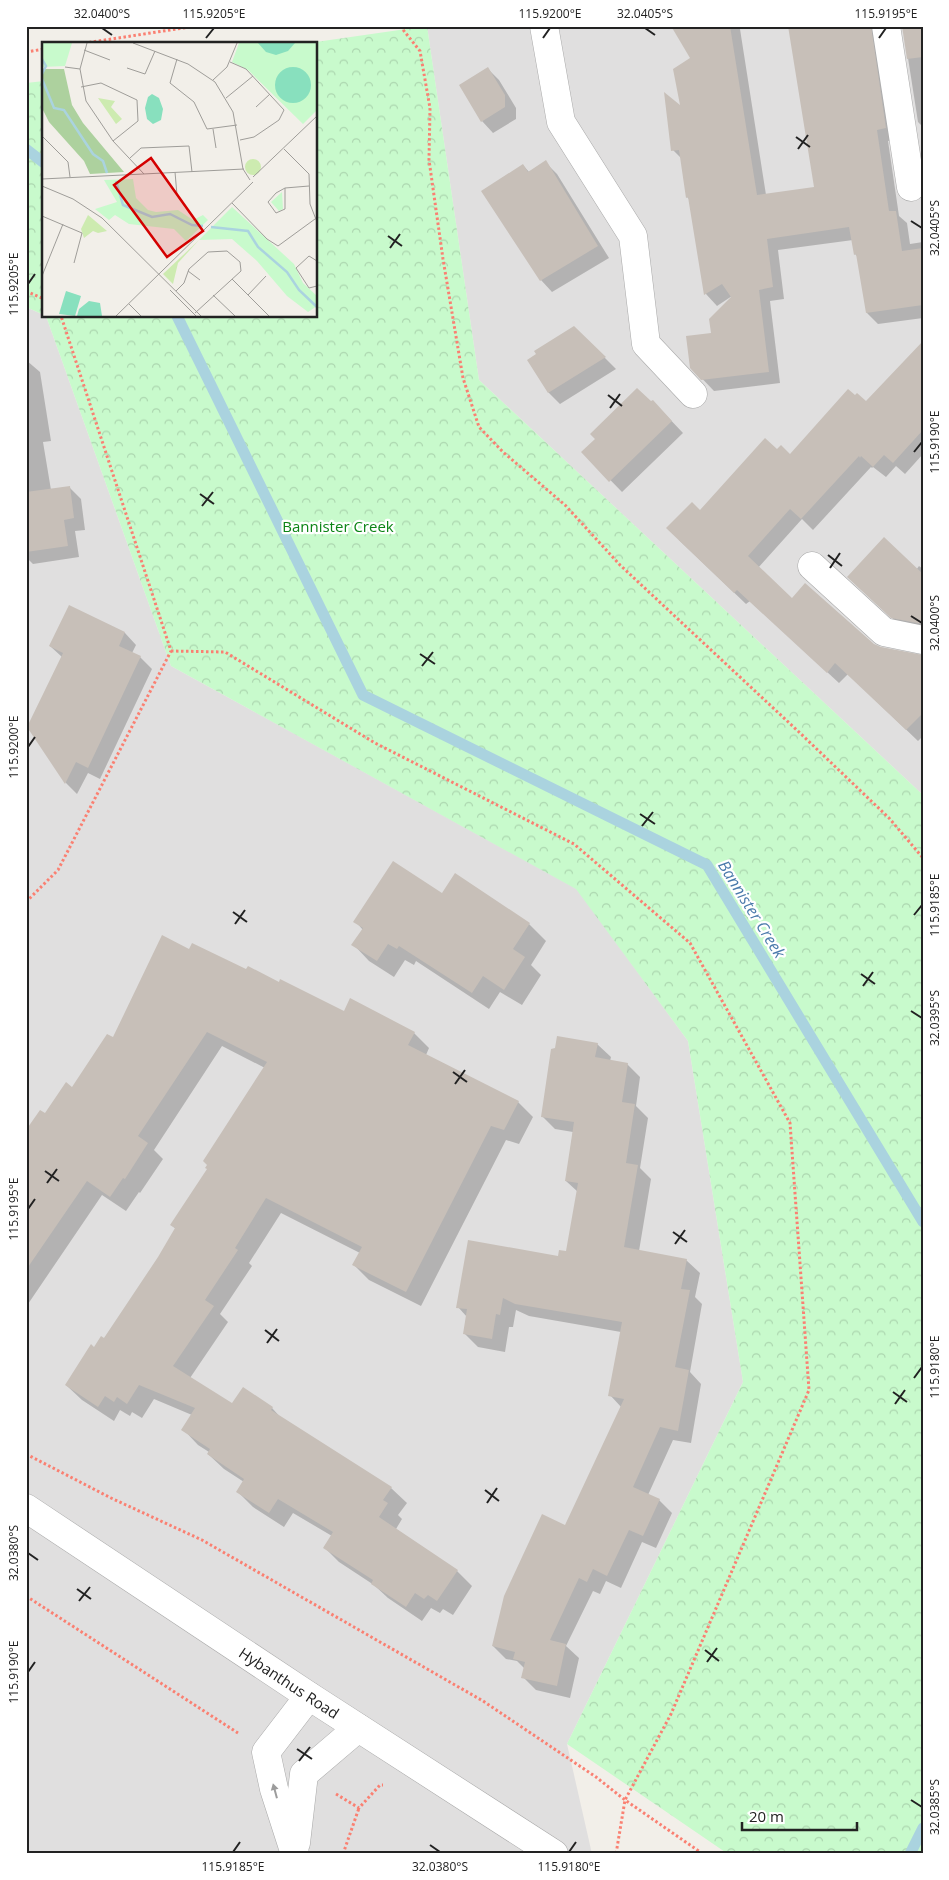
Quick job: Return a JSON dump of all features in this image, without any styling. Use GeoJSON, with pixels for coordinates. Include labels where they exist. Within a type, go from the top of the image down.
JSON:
{"type":"FeatureCollection","features":[{"type":"Feature","properties":{"kind":"street"},"geometry":{"type":"LineString","coordinates":[[544,26],[561,122],[633,236],[646,344],[693,394]]}},
{"type":"Feature","properties":{"kind":"street"},"geometry":{"type":"LineString","coordinates":[[886,26],[911,187]]}},
{"type":"Feature","properties":{"kind":"street"},"geometry":{"type":"LineString","coordinates":[[812,566],[884,632],[923,640]]}},
{"type":"Feature","properties":{"kind":"street","name":"Hybanthus Road"},"geometry":{"type":"LineString","coordinates":[[26,1508],[309,1696],[554,1854]]}},
{"type":"Feature","properties":{"kind":"street"},"geometry":{"type":"LineString","coordinates":[[295,1854],[274,1788],[266,1752],[309,1696]]}},
{"type":"Feature","properties":{"kind":"street"},"geometry":{"type":"LineString","coordinates":[[295,1854],[304,1774],[358,1728]]}},
{"type":"Feature","properties":{"kind":"path"},"geometry":{"type":"LineString","coordinates":[[92,42],[196,26]]}},
{"type":"Feature","properties":{"kind":"path"},"geometry":{"type":"LineString","coordinates":[[400,26],[420,51],[430,108],[429,160],[443,259],[464,378],[479,427],[503,452],[565,505],[620,566],[800,732],[889,818],[923,858]]}},
{"type":"Feature","properties":{"kind":"path"},"geometry":{"type":"LineString","coordinates":[[26,52],[42,49]]}},
{"type":"Feature","properties":{"kind":"path"},"geometry":{"type":"LineString","coordinates":[[26,291],[42,298]]}},
{"type":"Feature","properties":{"kind":"path"},"geometry":{"type":"LineString","coordinates":[[26,902],[58,870],[171,650],[62,318]]}},
{"type":"Feature","properties":{"kind":"path"},"geometry":{"type":"LineString","coordinates":[[171,650],[225,652],[375,743],[574,844],[690,943],[790,1123],[809,1390],[671,1714],[625,1800],[616,1854]]}},
{"type":"Feature","properties":{"kind":"path"},"geometry":{"type":"LineString","coordinates":[[26,1454],[94,1490],[202,1540],[483,1701],[596,1777],[625,1800],[703,1854]]}},
{"type":"Feature","properties":{"kind":"path"},"geometry":{"type":"LineString","coordinates":[[343,1854],[359,1808]]}},
{"type":"Feature","properties":{"kind":"shaded area"},"geometry":{"type":"Polygon","coordinates":[[[427,26],[923,26],[923,795],[479,380],[427,26]]]}},
{"type":"Feature","properties":{"kind":"shaded area"},"geometry":{"type":"Polygon","coordinates":[[[26,307],[42,314],[42,318],[47,318],[171,666],[577,889],[688,1041],[743,1382],[567,1744],[592,1854],[26,1854],[26,307]]]}},
{"type":"Feature","properties":{"kind":"green space","name":"Bannister Creek"},"geometry":{"type":"Polygon","coordinates":[[[427,26],[479,380],[923,795],[923,1854],[728,1854],[567,1744],[743,1382],[688,1041],[576,889],[171,666],[47,318],[318,318],[318,42],[316,42],[427,26]]]}},
{"type":"Feature","properties":{"kind":"green space"},"geometry":{"type":"Polygon","coordinates":[[[42,81],[42,314],[26,307],[26,83],[42,81]]]}},
{"type":"Feature","properties":{"kind":"building"},"geometry":{"type":"Polygon","coordinates":[[[671,26],[730,26],[757,195],[814,187],[788,26],[871,26],[886,128],[877,130],[889,211],[896,211],[902,251],[923,248],[923,305],[866,313],[856,254],[854,255],[849,227],[767,239],[773,287],[759,290],[769,372],[701,380],[690,368],[686,336],[711,333],[709,319],[731,297],[722,284],[704,295],[679,150],[671,151],[664,92],[680,105],[673,69],[690,58],[671,26]]]}},
{"type":"Feature","properties":{"kind":"building"},"geometry":{"type":"Polygon","coordinates":[[[902,26],[923,26],[923,57],[907,59],[902,26]]]}},
{"type":"Feature","properties":{"kind":"building"},"geometry":{"type":"Polygon","coordinates":[[[488,67],[505,95],[505,107],[481,122],[459,85],[488,67]]]}},
{"type":"Feature","properties":{"kind":"building"},"geometry":{"type":"Polygon","coordinates":[[[546,160],[598,246],[540,281],[481,191],[523,164],[528,172],[546,160]]]}},
{"type":"Feature","properties":{"kind":"building"},"geometry":{"type":"Polygon","coordinates":[[[574,326],[606,357],[548,393],[527,360],[536,354],[534,351],[574,326]]]}},
{"type":"Feature","properties":{"kind":"building"},"geometry":{"type":"Polygon","coordinates":[[[923,341],[923,430],[893,463],[884,455],[873,467],[859,456],[801,519],[790,509],[748,556],[792,598],[805,583],[874,644],[923,655],[923,713],[906,730],[835,663],[827,673],[737,590],[734,593],[666,528],[692,502],[700,510],[765,438],[777,449],[781,445],[790,454],[848,389],[855,395],[857,393],[866,401],[923,341]]]}},
{"type":"Feature","properties":{"kind":"building"},"geometry":{"type":"Polygon","coordinates":[[[637,388],[651,401],[653,400],[672,421],[609,482],[581,452],[595,439],[590,434],[637,388]]]}},
{"type":"Feature","properties":{"kind":"building"},"geometry":{"type":"Polygon","coordinates":[[[70,486],[74,518],[64,520],[68,546],[26,552],[26,492],[70,486]]]}},
{"type":"Feature","properties":{"kind":"building"},"geometry":{"type":"Polygon","coordinates":[[[884,537],[923,574],[923,624],[891,618],[847,577],[884,537]]]}},
{"type":"Feature","properties":{"kind":"building"},"geometry":{"type":"Polygon","coordinates":[[[69,605],[125,632],[119,646],[141,656],[88,768],[76,762],[65,784],[27,727],[63,653],[49,646],[69,605]]]}},
{"type":"Feature","properties":{"kind":"building"},"geometry":{"type":"Polygon","coordinates":[[[393,861],[442,893],[455,873],[530,923],[513,949],[525,957],[504,990],[483,976],[472,993],[399,946],[397,949],[388,944],[377,961],[351,945],[363,928],[353,922],[393,861]]]}},
{"type":"Feature","properties":{"kind":"building"},"geometry":{"type":"Polygon","coordinates":[[[162,935],[189,949],[192,943],[246,969],[248,966],[279,982],[280,979],[344,1011],[350,998],[415,1032],[408,1045],[519,1101],[504,1130],[491,1126],[406,1292],[352,1265],[362,1247],[266,1198],[235,1248],[238,1250],[205,1300],[214,1306],[173,1366],[232,1403],[243,1387],[273,1407],[271,1410],[392,1487],[383,1500],[388,1503],[379,1517],[458,1570],[437,1601],[428,1595],[424,1599],[415,1593],[406,1607],[371,1584],[373,1580],[323,1548],[333,1532],[278,1499],[269,1513],[236,1492],[244,1479],[207,1454],[210,1449],[181,1430],[195,1408],[139,1385],[127,1404],[117,1397],[114,1402],[105,1396],[98,1407],[65,1385],[91,1344],[94,1347],[101,1336],[104,1338],[158,1257],[175,1228],[170,1225],[207,1169],[205,1168],[207,1165],[203,1161],[267,1062],[207,1032],[138,1136],[148,1143],[125,1179],[123,1178],[110,1197],[87,1181],[26,1270],[26,1130],[40,1110],[45,1113],[66,1082],[72,1087],[107,1034],[113,1037],[162,935]]]}},
{"type":"Feature","properties":{"kind":"building"},"geometry":{"type":"Polygon","coordinates":[[[557,1036],[598,1043],[595,1057],[628,1063],[622,1102],[635,1104],[626,1163],[638,1165],[624,1247],[687,1259],[681,1289],[690,1290],[675,1367],[689,1370],[678,1431],[660,1427],[633,1487],[660,1499],[643,1536],[629,1530],[607,1576],[593,1569],[587,1582],[579,1578],[550,1640],[566,1644],[557,1686],[521,1678],[525,1662],[513,1659],[515,1652],[492,1646],[504,1596],[542,1514],[565,1525],[624,1399],[608,1396],[622,1322],[515,1304],[503,1298],[500,1315],[496,1314],[492,1339],[463,1334],[467,1309],[456,1308],[468,1240],[558,1256],[559,1250],[566,1251],[578,1183],[565,1181],[574,1122],[541,1117],[551,1049],[555,1048],[557,1036]]]}},
{"type":"Feature","properties":{"kind":"waterway","name":"Bannister Creek"},"geometry":{"type":"LineString","coordinates":[[26,149],[42,161]]}},
{"type":"Feature","properties":{"kind":"waterway","name":"Bannister Creek"},"geometry":{"type":"LineString","coordinates":[[178,318],[363,695],[707,865],[923,1222]]}},
{"type":"Feature","properties":{"kind":"waterway","name":"Bannister Creek"},"geometry":{"type":"LineString","coordinates":[[910,1854],[923,1828]]}}]}
